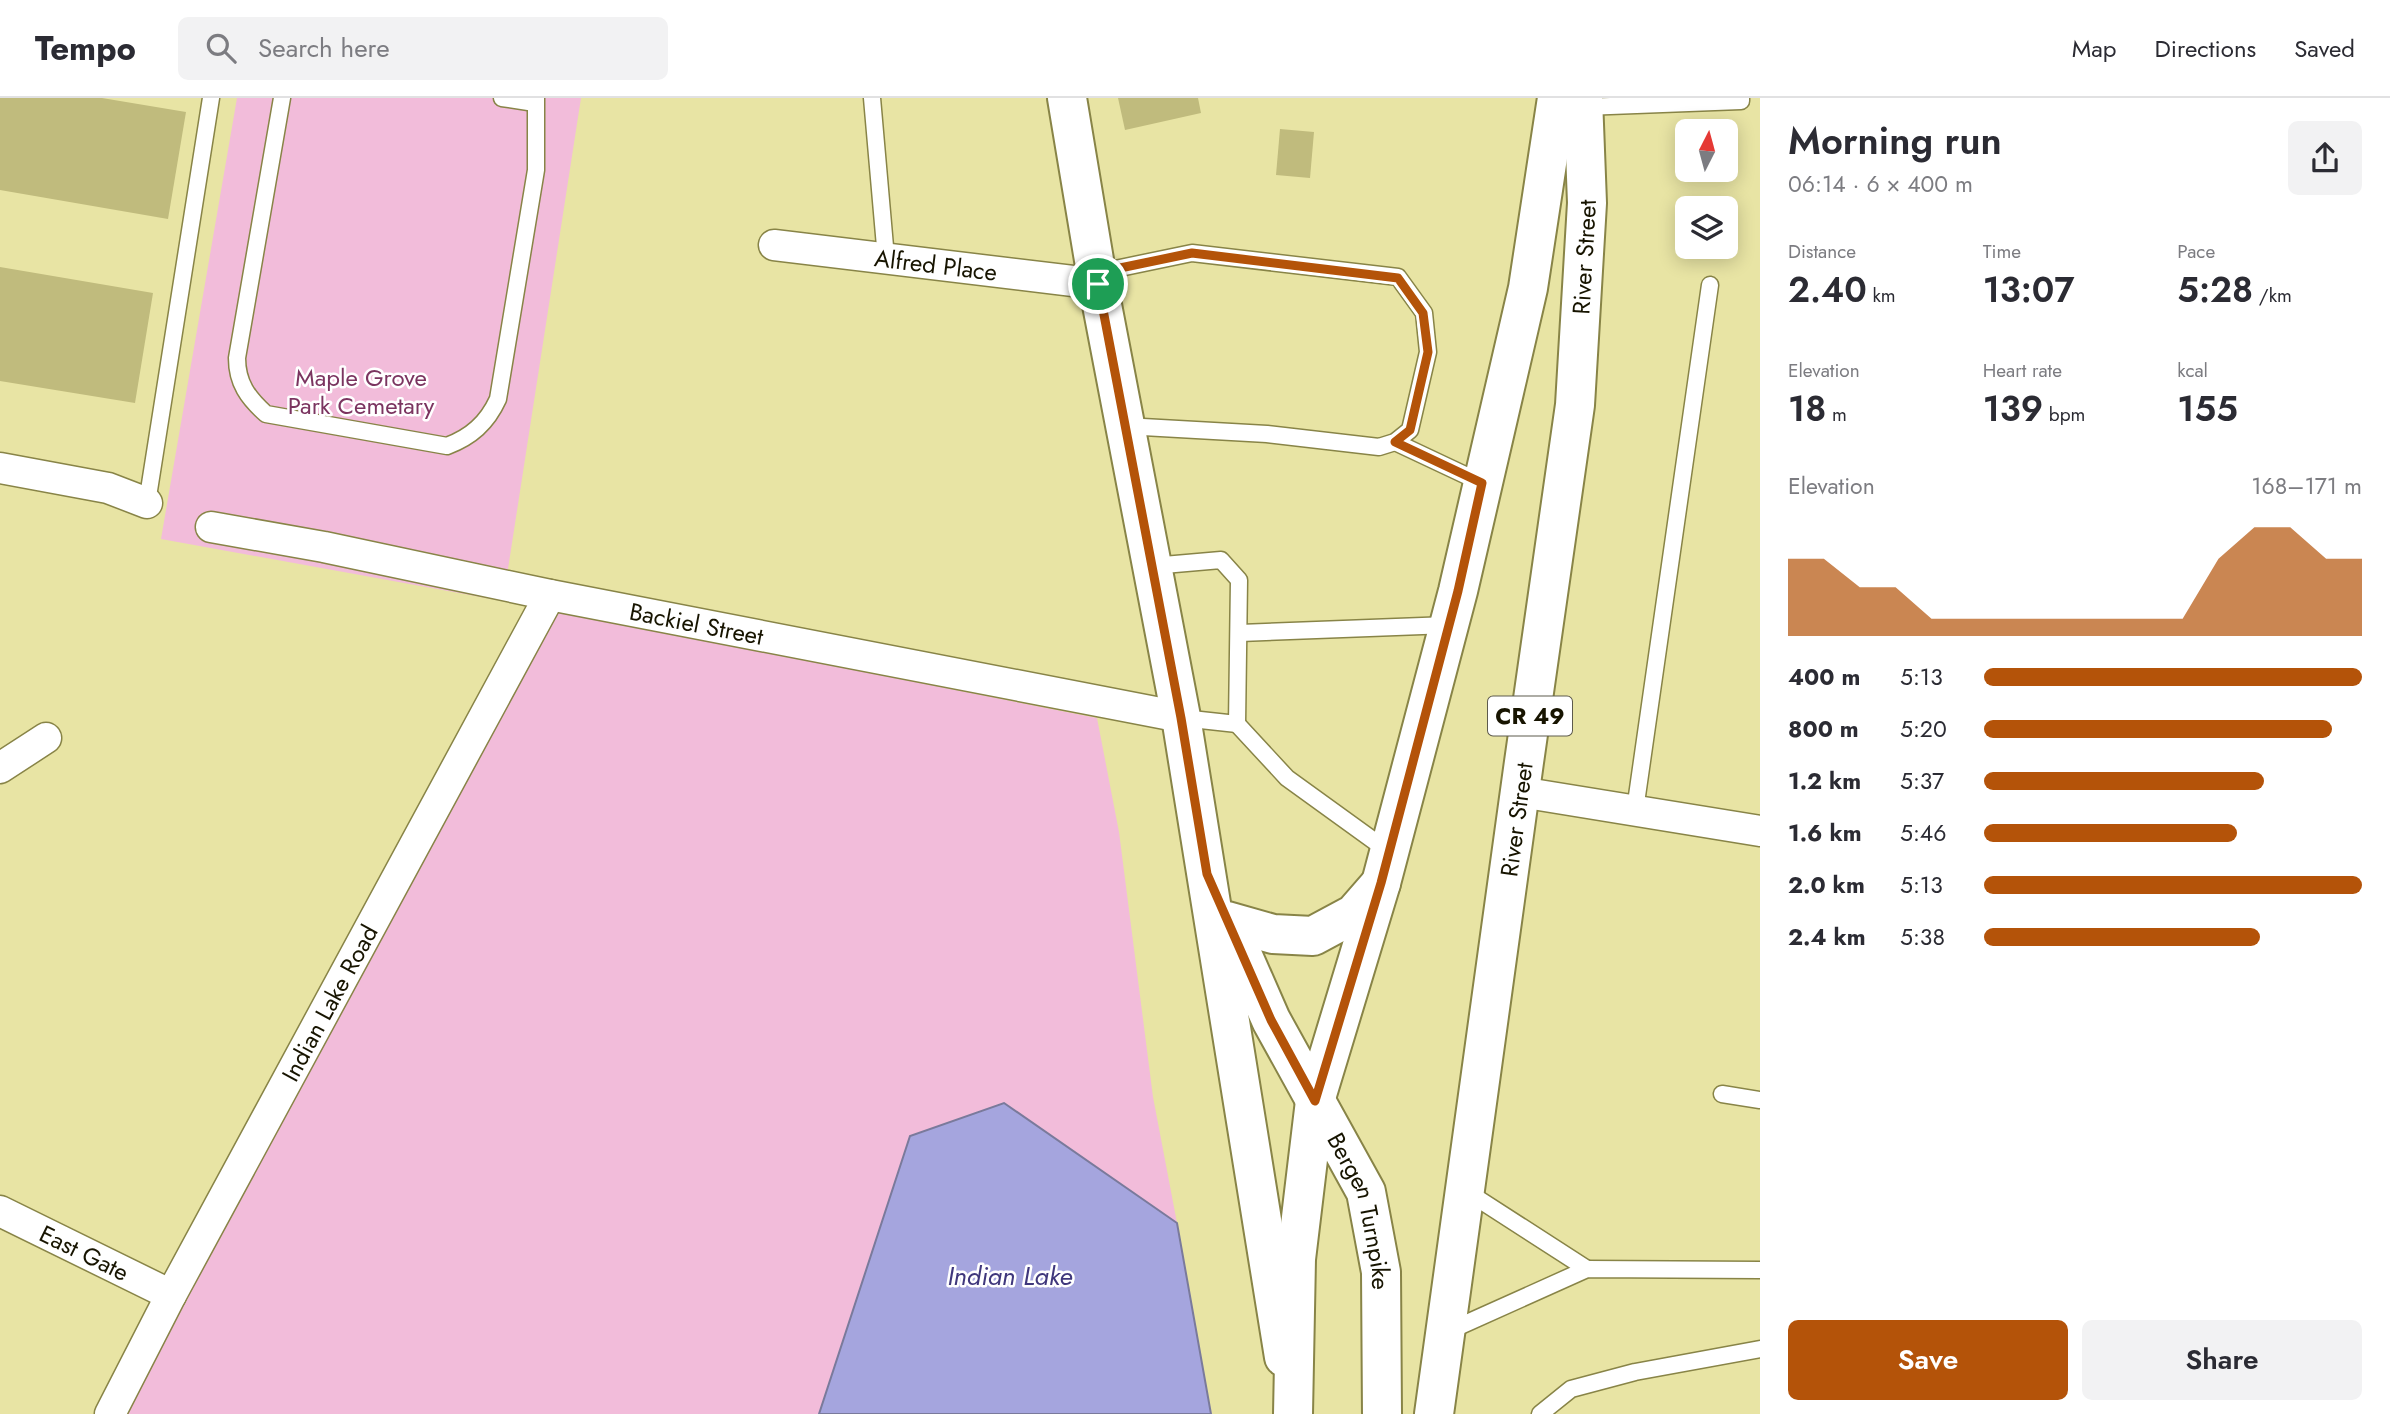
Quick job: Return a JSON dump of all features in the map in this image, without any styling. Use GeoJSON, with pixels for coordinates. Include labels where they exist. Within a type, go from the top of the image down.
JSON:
{"type":"FeatureCollection","features":[{"type":"Feature","properties":{"kind":"main road","name":"Bergen Turnpike"},"geometry":{"type":"LineString","coordinates":[[1067,98],[1097,279],[1181,718],[1293,1412]]}},
{"type":"Feature","properties":{"kind":"main road","name":"River Street"},"geometry":{"type":"LineString","coordinates":[[1293,1412],[1296,1259],[1315,1101],[1386,868],[1449,625],[1570,107]]}},
{"type":"Feature","properties":{"kind":"main road","name":"River Street"},"geometry":{"type":"LineString","coordinates":[[1434,1414],[1576,405],[1587,203],[1570,107]]}},
{"type":"Feature","properties":{"kind":"main road"},"geometry":{"type":"LineString","coordinates":[[1227,921],[1273,934],[1313,936],[1354,914],[1386,868]]}},
{"type":"Feature","properties":{"kind":"main road","name":"Bergen Turnpike"},"geometry":{"type":"LineString","coordinates":[[1207,874],[1271,1020],[1366,1192],[1381,1272],[1382,1414]]}},
{"type":"Feature","properties":{"kind":"street","name":"Alfred Place"},"geometry":{"type":"LineString","coordinates":[[774,245],[1097,279]]}},
{"type":"Feature","properties":{"kind":"street"},"geometry":{"type":"LineString","coordinates":[[0,468],[108,488],[147,503]]}},
{"type":"Feature","properties":{"kind":"street","name":"Backiel Street"},"geometry":{"type":"LineString","coordinates":[[211,527],[324,547],[550,595],[1181,718]]}},
{"type":"Feature","properties":{"kind":"street","name":"Indian Lake Road"},"geometry":{"type":"LineString","coordinates":[[110,1414],[171,1294],[550,595]]}},
{"type":"Feature","properties":{"kind":"street"},"geometry":{"type":"LineString","coordinates":[[0,768],[46,738]]}},
{"type":"Feature","properties":{"kind":"street"},"geometry":{"type":"LineString","coordinates":[[1520,792],[1760,831]]}},
{"type":"Feature","properties":{"kind":"street","name":"East Gate"},"geometry":{"type":"LineString","coordinates":[[0,1211],[171,1294]]}},
{"type":"Feature","properties":{"kind":"lane"},"geometry":{"type":"LineString","coordinates":[[147,503],[211,98]]}},
{"type":"Feature","properties":{"kind":"lane"},"geometry":{"type":"LineString","coordinates":[[282,98],[237,358],[237,374],[242,386],[266,414],[447,446],[462,441],[485,423],[498,399],[536,170],[536,101],[502,98]]}},
{"type":"Feature","properties":{"kind":"lane"},"geometry":{"type":"LineString","coordinates":[[872,98],[886,258]]}},
{"type":"Feature","properties":{"kind":"lane"},"geometry":{"type":"LineString","coordinates":[[1570,107],[1741,101],[1741,98]]}},
{"type":"Feature","properties":{"kind":"lane"},"geometry":{"type":"LineString","coordinates":[[1097,279],[1192,253],[1398,278],[1423,313],[1428,352],[1410,430],[1395,442],[1379,447],[1267,434],[1125,426]]}},
{"type":"Feature","properties":{"kind":"lane"},"geometry":{"type":"LineString","coordinates":[[1635,810],[1710,285]]}},
{"type":"Feature","properties":{"kind":"lane"},"geometry":{"type":"LineString","coordinates":[[1395,442],[1482,483]]}},
{"type":"Feature","properties":{"kind":"lane"},"geometry":{"type":"LineString","coordinates":[[1152,566],[1221,561],[1239,580],[1237,724]]}},
{"type":"Feature","properties":{"kind":"lane"},"geometry":{"type":"LineString","coordinates":[[1240,633],[1449,625]]}},
{"type":"Feature","properties":{"kind":"lane"},"geometry":{"type":"LineString","coordinates":[[1181,718],[1237,724],[1287,778],[1386,868]]}},
{"type":"Feature","properties":{"kind":"lane"},"geometry":{"type":"LineString","coordinates":[[1722,1094],[1760,1100]]}},
{"type":"Feature","properties":{"kind":"lane"},"geometry":{"type":"LineString","coordinates":[[1466,1191],[1587,1269]]}},
{"type":"Feature","properties":{"kind":"lane"},"geometry":{"type":"LineString","coordinates":[[1446,1332],[1587,1269],[1760,1270]]}},
{"type":"Feature","properties":{"kind":"lane"},"geometry":{"type":"LineString","coordinates":[[1540,1414],[1571,1389],[1635,1372],[1760,1349]]}},
{"type":"Feature","properties":{"kind":"green space","name":"Maple Grove Park Cemetary"},"geometry":{"type":"Polygon","coordinates":[[[237,98],[581,98],[503,601],[161,539],[237,98]]]}},
{"type":"Feature","properties":{"kind":"green space"},"geometry":{"type":"Polygon","coordinates":[[[541,608],[1097,718],[1119,832],[1153,1097],[1177,1223],[1004,1103],[910,1136],[819,1414],[116,1414],[541,608]]]}},
{"type":"Feature","properties":{"kind":"water","name":"Indian Lake"},"geometry":{"type":"Polygon","coordinates":[[[1004,1103],[1177,1223],[1211,1414],[819,1414],[910,1136],[1004,1103]]]}},
{"type":"Feature","properties":{"kind":"building"},"geometry":{"type":"Polygon","coordinates":[[[0,98],[102,98],[186,112],[168,219],[0,190],[0,98]]]}},
{"type":"Feature","properties":{"kind":"building"},"geometry":{"type":"Polygon","coordinates":[[[1118,98],[1198,98],[1201,113],[1125,130],[1118,98]]]}},
{"type":"Feature","properties":{"kind":"building"},"geometry":{"type":"Polygon","coordinates":[[[1280,129],[1314,132],[1310,178],[1276,175],[1280,129]]]}},
{"type":"Feature","properties":{"kind":"building"},"geometry":{"type":"Polygon","coordinates":[[[0,267],[153,293],[135,403],[0,381],[0,267]]]}},
{"type":"Feature","properties":{"kind":"route"},"geometry":{"type":"LineString","coordinates":[[1192,253],[1398,278],[1423,313],[1428,352],[1410,430],[1395,442],[1482,483],[1458,591],[1381,883],[1315,1101],[1271,1020],[1207,874],[1181,718],[1098,284],[1096,273],[1192,253]]}}]}
